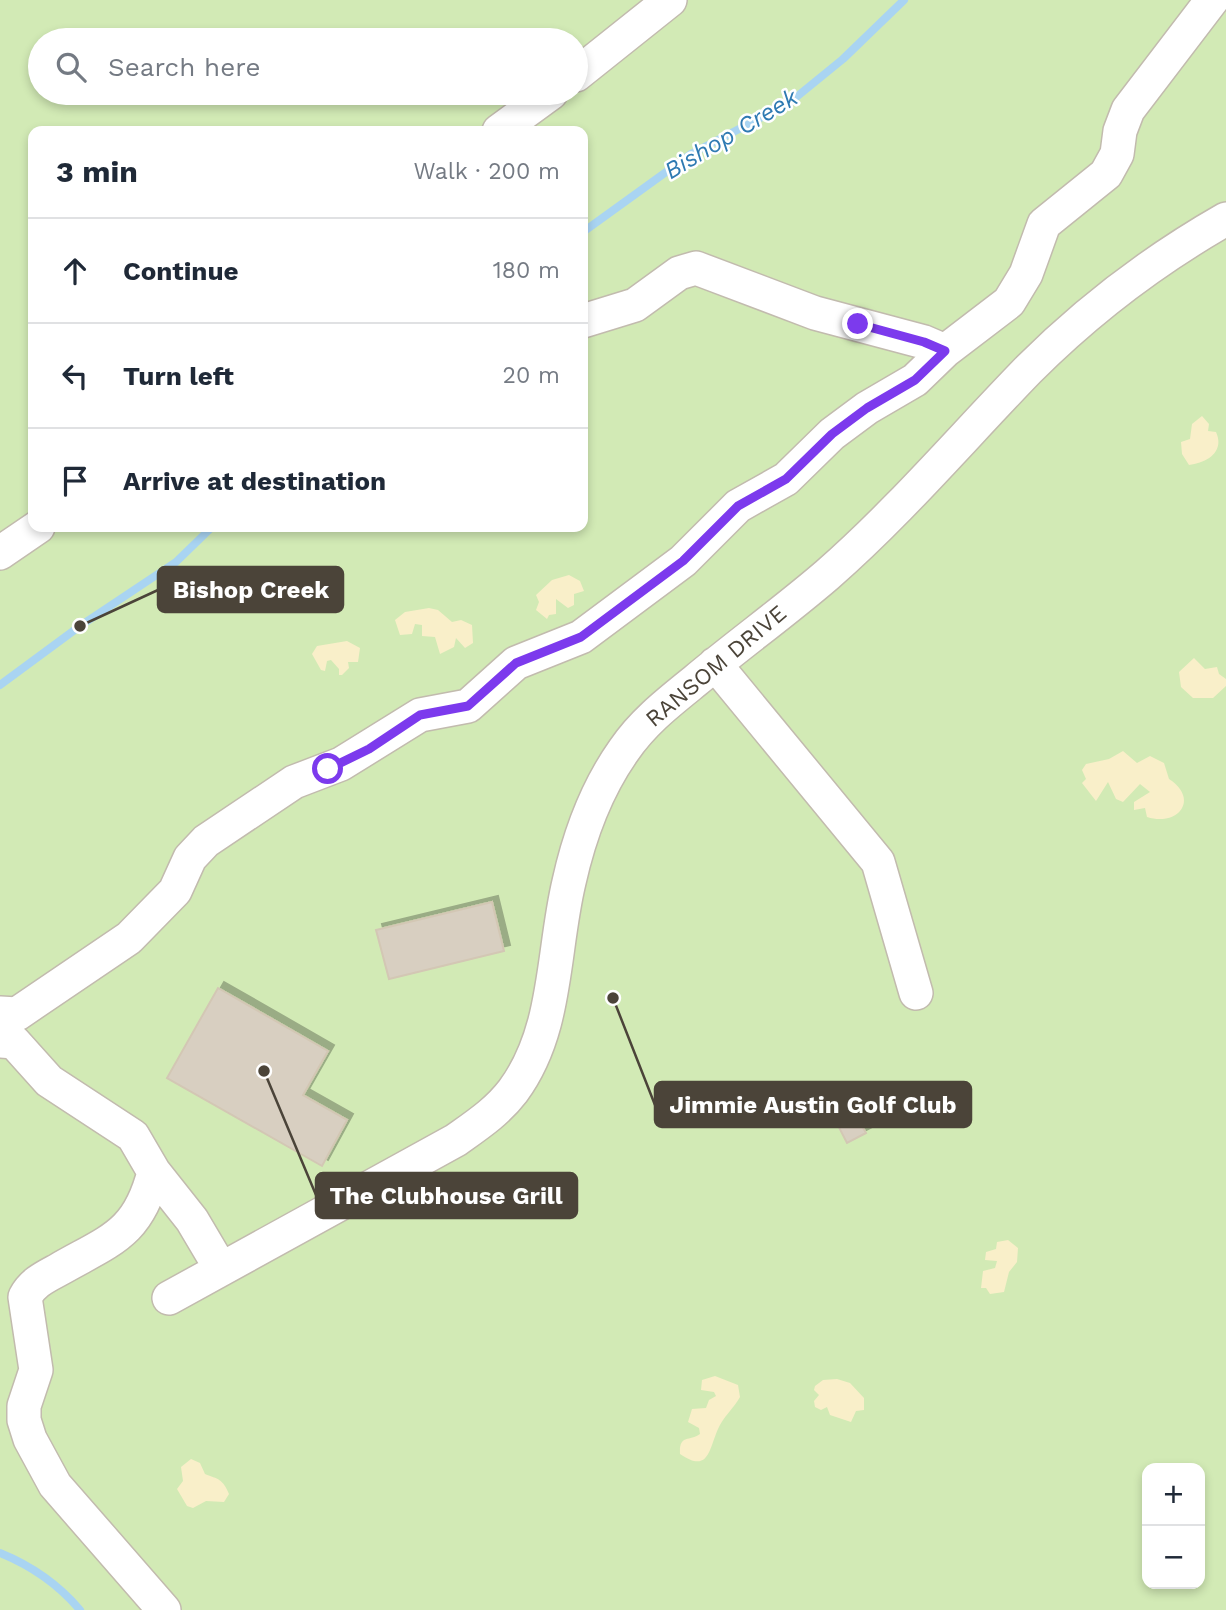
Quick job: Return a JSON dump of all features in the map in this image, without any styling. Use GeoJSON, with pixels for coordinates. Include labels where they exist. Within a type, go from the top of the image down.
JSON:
{"type":"FeatureCollection","features":[{"type":"Feature","properties":{"kind":"street"},"geometry":{"type":"LineString","coordinates":[[588,65],[670,0]]}},
{"type":"Feature","properties":{"kind":"street"},"geometry":{"type":"LineString","coordinates":[[221,1269],[192,1220],[154,1172],[133,1136],[49,1081],[8,1027],[129,938],[175,891],[190,858],[206,841],[294,782],[341,764],[420,715],[468,706],[516,663],[581,637],[683,561],[738,506],[786,479],[841,427],[915,380],[945,351],[1009,302],[1026,274],[1044,224],[1106,174],[1116,155],[1120,131],[1128,110],[1206,8]]}},
{"type":"Feature","properties":{"kind":"street"},"geometry":{"type":"LineString","coordinates":[[506,126],[535,105]]}},
{"type":"Feature","properties":{"kind":"street","name":"RANSOM DRIVE"},"geometry":{"type":"LineString","coordinates":[[169,1298],[456,1140],[489,1117],[513,1091],[534,1055],[548,1013],[569,883],[591,811],[622,751],[649,718],[825,576],[895,513],[1030,369],[1102,304],[1173,249],[1226,219]]}},
{"type":"Feature","properties":{"kind":"street"},"geometry":{"type":"LineString","coordinates":[[588,319],[635,305],[679,272],[696,268],[816,313],[924,342],[945,351]]}},
{"type":"Feature","properties":{"kind":"street"},"geometry":{"type":"LineString","coordinates":[[0,553],[31,532]]}},
{"type":"Feature","properties":{"kind":"street"},"geometry":{"type":"LineString","coordinates":[[715,664],[878,862],[916,993]]}},
{"type":"Feature","properties":{"kind":"street"},"geometry":{"type":"LineString","coordinates":[[154,1172],[138,1216],[124,1232],[43,1279],[29,1289],[24,1297],[36,1370],[24,1406],[24,1420],[55,1485],[164,1610]]}},
{"type":"Feature","properties":{"kind":"green space"},"geometry":{"type":"Polygon","coordinates":[[[0,0],[1226,0],[1226,1610],[0,1610],[0,0]]]}},
{"type":"Feature","properties":{"kind":"sand"},"geometry":{"type":"Polygon","coordinates":[[[1202,416],[1209,424],[1208,431],[1216,432],[1218,445],[1208,459],[1189,465],[1182,454],[1181,442],[1190,439],[1192,424],[1202,416]]]}},
{"type":"Feature","properties":{"kind":"sand"},"geometry":{"type":"Polygon","coordinates":[[[569,575],[580,581],[584,591],[574,594],[574,605],[568,608],[556,599],[556,614],[549,615],[547,619],[536,610],[539,602],[536,595],[552,580],[569,575]]]}},
{"type":"Feature","properties":{"kind":"sand"},"geometry":{"type":"Polygon","coordinates":[[[429,608],[438,610],[452,622],[461,620],[472,625],[473,643],[465,648],[456,638],[454,647],[440,654],[435,637],[422,636],[422,625],[415,624],[412,634],[400,635],[395,620],[405,612],[429,608]]]}},
{"type":"Feature","properties":{"kind":"sand"},"geometry":{"type":"Polygon","coordinates":[[[347,641],[360,648],[358,662],[348,662],[349,668],[342,675],[339,675],[339,669],[331,660],[327,661],[325,671],[321,670],[312,654],[317,646],[347,641]]]}},
{"type":"Feature","properties":{"kind":"sand"},"geometry":{"type":"Polygon","coordinates":[[[1194,658],[1205,669],[1217,667],[1219,674],[1226,679],[1226,686],[1213,698],[1193,698],[1181,687],[1179,672],[1194,658]]]}},
{"type":"Feature","properties":{"kind":"sand"},"geometry":{"type":"Polygon","coordinates":[[[1123,751],[1137,763],[1150,756],[1164,763],[1169,779],[1183,795],[1184,802],[1176,815],[1158,819],[1147,817],[1145,808],[1134,810],[1134,802],[1150,792],[1140,784],[1123,802],[1116,799],[1108,782],[1096,801],[1082,783],[1086,779],[1082,770],[1086,764],[1109,759],[1123,751]]]}},
{"type":"Feature","properties":{"kind":"sand"},"geometry":{"type":"Polygon","coordinates":[[[1008,1240],[1018,1248],[1017,1262],[1009,1272],[1004,1292],[990,1294],[986,1288],[981,1288],[983,1271],[995,1268],[997,1261],[985,1260],[986,1252],[996,1249],[997,1242],[1008,1240]]]}},
{"type":"Feature","properties":{"kind":"sand"},"geometry":{"type":"Polygon","coordinates":[[[715,1376],[738,1385],[740,1397],[720,1425],[710,1451],[702,1460],[697,1461],[680,1454],[680,1448],[683,1441],[700,1434],[699,1428],[688,1422],[692,1409],[706,1408],[709,1400],[716,1396],[714,1392],[701,1390],[702,1380],[715,1376]]]}},
{"type":"Feature","properties":{"kind":"sand"},"geometry":{"type":"Polygon","coordinates":[[[837,1379],[850,1383],[864,1398],[864,1410],[856,1411],[851,1422],[830,1415],[827,1407],[821,1410],[815,1407],[814,1401],[819,1395],[814,1390],[815,1386],[823,1380],[837,1379]]]}},
{"type":"Feature","properties":{"kind":"sand"},"geometry":{"type":"Polygon","coordinates":[[[191,1459],[200,1463],[205,1474],[225,1485],[229,1494],[224,1502],[206,1501],[193,1508],[187,1506],[177,1489],[183,1481],[181,1467],[191,1459]]]}},
{"type":"Feature","properties":{"kind":"building"},"geometry":{"type":"Polygon","coordinates":[[[492,902],[504,951],[389,979],[376,930],[492,902]]]}},
{"type":"Feature","properties":{"kind":"building"},"geometry":{"type":"Polygon","coordinates":[[[218,988],[328,1051],[303,1095],[347,1120],[322,1166],[167,1078],[218,988]]]}},
{"type":"Feature","properties":{"kind":"building"},"geometry":{"type":"Polygon","coordinates":[[[860,1094],[871,1115],[859,1121],[866,1133],[847,1143],[830,1110],[860,1094]]]}},
{"type":"Feature","properties":{"kind":"waterway","name":"Bishop Creek"},"geometry":{"type":"LineString","coordinates":[[588,228],[691,154],[789,103],[843,59],[904,0]]}},
{"type":"Feature","properties":{"kind":"waterway","name":"Bishop Creek"},"geometry":{"type":"LineString","coordinates":[[0,685],[80,626],[176,562],[207,532]]}},
{"type":"Feature","properties":{"kind":"waterway"},"geometry":{"type":"LineString","coordinates":[[0,1553],[44,1577],[80,1610]]}},
{"type":"Feature","properties":{"kind":"place","name":"Bishop Creek"},"geometry":{"type":"Point","coordinates":[80,626]}},
{"type":"Feature","properties":{"kind":"place","name":"Jimmie Austin Golf Club"},"geometry":{"type":"Point","coordinates":[613,998]}},
{"type":"Feature","properties":{"kind":"place","name":"The Clubhouse Grill"},"geometry":{"type":"Point","coordinates":[264,1071]}},
{"type":"Feature","properties":{"kind":"route"},"geometry":{"type":"LineString","coordinates":[[328,769],[369,749],[420,715],[468,706],[516,663],[542,651],[559,649],[581,637],[657,583],[706,541],[738,506],[786,479],[849,420],[915,380],[945,351],[924,342],[858,324]]}}]}
